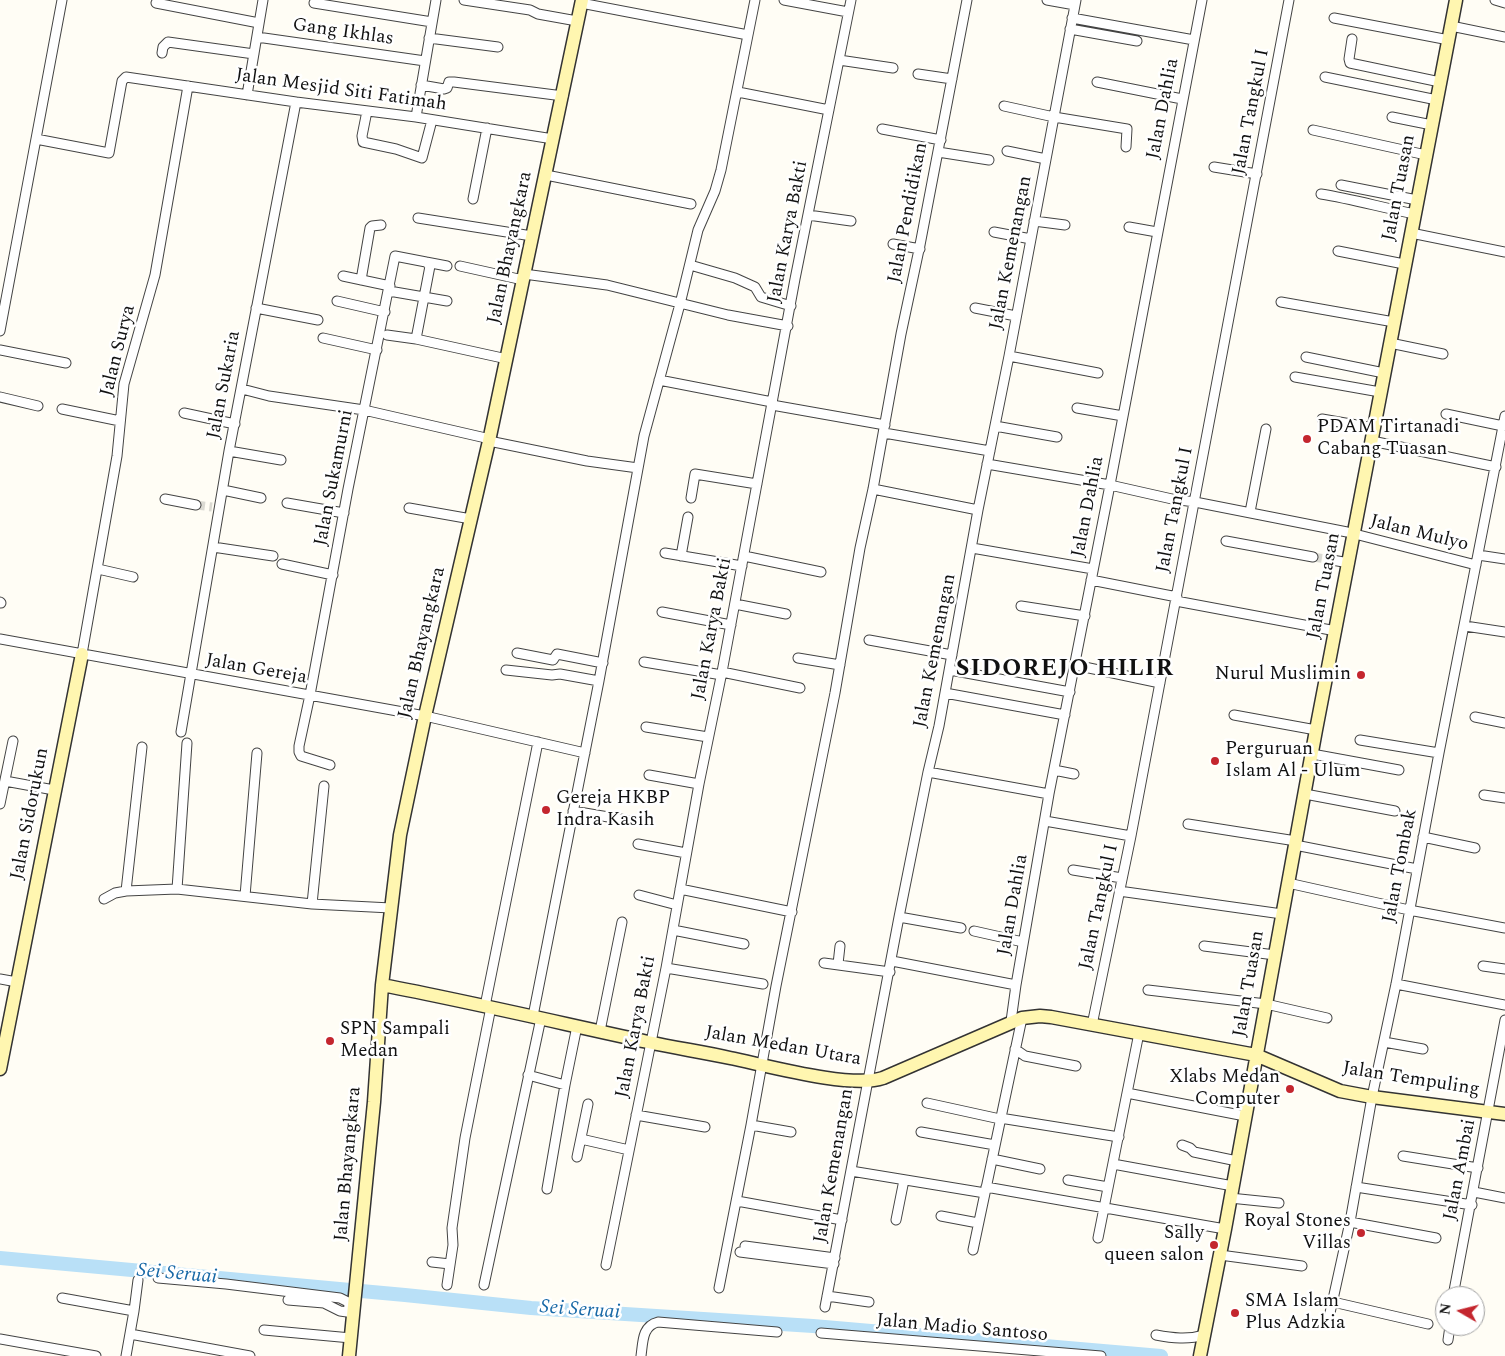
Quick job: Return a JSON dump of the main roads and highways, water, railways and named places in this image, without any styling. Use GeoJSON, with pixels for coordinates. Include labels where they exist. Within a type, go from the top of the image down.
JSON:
{"type":"FeatureCollection","features":[{"type":"Feature","properties":{"kind":"waterway","name":"Sei Seruai"},"geometry":{"type":"LineString","coordinates":[[0,1258],[531,1308],[813,1326],[1161,1356]]}},
{"type":"Feature","properties":{"kind":"tunnel"},"geometry":{"type":"LineString","coordinates":[[196,505],[212,507]]}},
{"type":"Feature","properties":{"kind":"tunnel"},"geometry":{"type":"LineString","coordinates":[[1313,557],[1332,560]]}},
{"type":"Feature","properties":{"kind":"place","name":"PDAM Tirtanadi Cabang Tuasan"},"geometry":{"type":"Point","coordinates":[1307,439]}},
{"type":"Feature","properties":{"kind":"place","name":"Nurul Muslimin"},"geometry":{"type":"Point","coordinates":[1361,675]}},
{"type":"Feature","properties":{"kind":"place","name":"Perguruan Islam Al - Ulum"},"geometry":{"type":"Point","coordinates":[1215,761]}},
{"type":"Feature","properties":{"kind":"place","name":"Gereja HKBP Indra Kasih"},"geometry":{"type":"Point","coordinates":[546,810]}},
{"type":"Feature","properties":{"kind":"place","name":"SPN Sampali Medan"},"geometry":{"type":"Point","coordinates":[330,1041]}},
{"type":"Feature","properties":{"kind":"place","name":"Xlabs Medan Computer"},"geometry":{"type":"Point","coordinates":[1290,1089]}},
{"type":"Feature","properties":{"kind":"place","name":"Royal Stones Villas"},"geometry":{"type":"Point","coordinates":[1361,1233]}},
{"type":"Feature","properties":{"kind":"place","name":"Sally queen salon"},"geometry":{"type":"Point","coordinates":[1214,1245]}},
{"type":"Feature","properties":{"kind":"place","name":"SMA Islam Plus Adzkia"},"geometry":{"type":"Point","coordinates":[1235,1313]}},
{"type":"Feature","properties":{"kind":"district","name":"SIDOREJO HILIR"},"geometry":{"type":"Point","coordinates":[1065,670]}}]}
